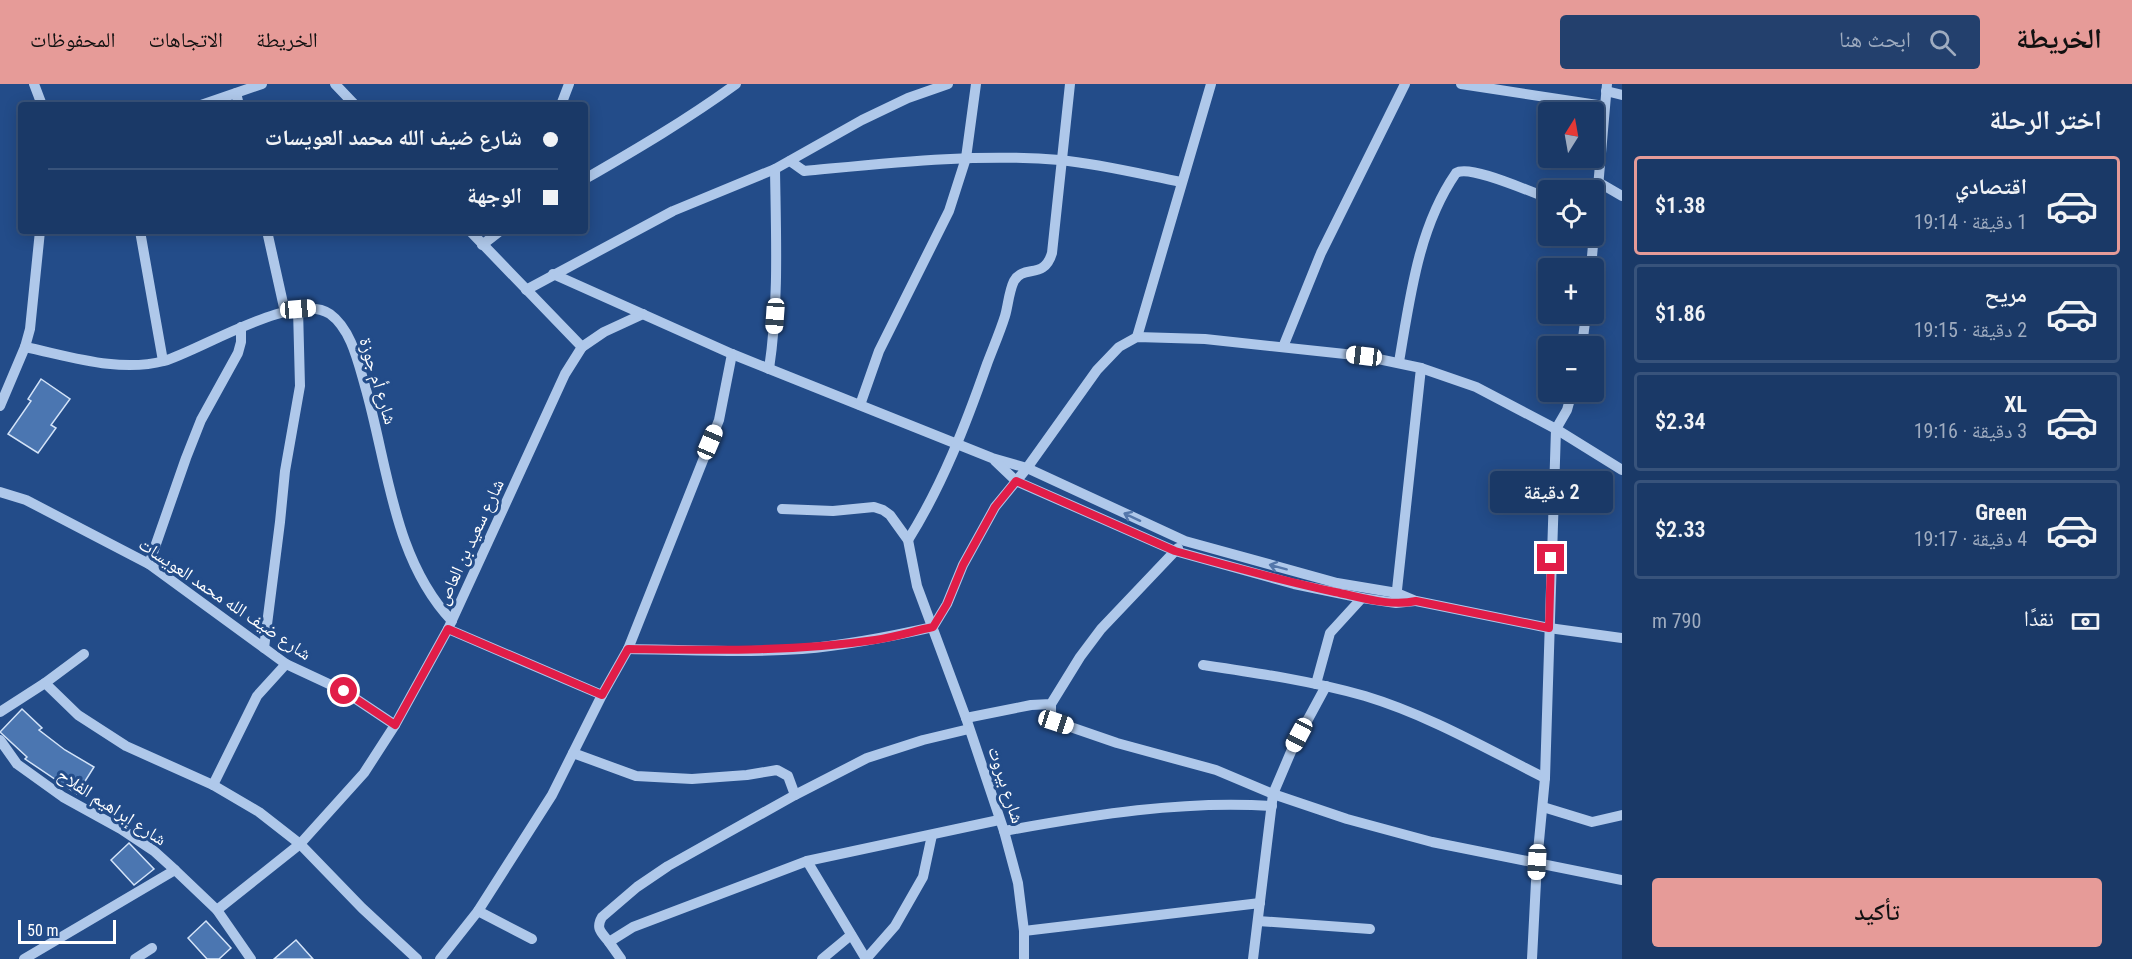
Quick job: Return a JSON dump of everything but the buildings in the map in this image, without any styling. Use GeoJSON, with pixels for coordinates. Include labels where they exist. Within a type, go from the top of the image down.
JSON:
{"type":"FeatureCollection","features":[{"type":"Feature","properties":{"kind":"street"},"geometry":{"type":"LineString","coordinates":[[34,84],[41,102]]}},
{"type":"Feature","properties":{"kind":"street"},"geometry":{"type":"LineString","coordinates":[[210,102],[262,84]]}},
{"type":"Feature","properties":{"kind":"street"},"geometry":{"type":"LineString","coordinates":[[335,84],[352,102]]}},
{"type":"Feature","properties":{"kind":"street"},"geometry":{"type":"LineString","coordinates":[[562,102],[569,84]]}},
{"type":"Feature","properties":{"kind":"street"},"geometry":{"type":"LineString","coordinates":[[588,177],[646,144],[736,84]]}},
{"type":"Feature","properties":{"kind":"street"},"geometry":{"type":"LineString","coordinates":[[526,290],[673,211],[775,170],[862,120],[908,98],[948,84]]}},
{"type":"Feature","properties":{"kind":"street"},"geometry":{"type":"LineString","coordinates":[[860,405],[879,351],[949,211],[966,158],[976,84]]}},
{"type":"Feature","properties":{"kind":"street"},"geometry":{"type":"LineString","coordinates":[[782,509],[833,511],[874,507],[890,515],[908,540],[933,496],[976,397],[1005,318],[1013,283],[1019,275],[1043,268],[1052,253],[1070,84]]}},
{"type":"Feature","properties":{"kind":"street"},"geometry":{"type":"LineString","coordinates":[[1137,338],[1211,84]]}},
{"type":"Feature","properties":{"kind":"street"},"geometry":{"type":"LineString","coordinates":[[1283,347],[1321,252],[1405,84]]}},
{"type":"Feature","properties":{"kind":"street"},"geometry":{"type":"LineString","coordinates":[[1461,84],[1578,102]]}},
{"type":"Feature","properties":{"kind":"street"},"geometry":{"type":"LineString","coordinates":[[1604,106],[1606,87],[1622,95]]}},
{"type":"Feature","properties":{"kind":"street"},"geometry":{"type":"LineString","coordinates":[[236,93],[238,102]]}},
{"type":"Feature","properties":{"kind":"street"},"geometry":{"type":"LineString","coordinates":[[790,161],[804,171],[966,158],[1062,160],[1181,182]]}},
{"type":"Feature","properties":{"kind":"street"},"geometry":{"type":"LineString","coordinates":[[769,369],[776,297],[775,170]]}},
{"type":"Feature","properties":{"kind":"street"},"geometry":{"type":"LineString","coordinates":[[1399,362],[1420,254],[1437,205],[1456,173],[1466,170],[1475,172],[1538,194]]}},
{"type":"Feature","properties":{"kind":"street"},"geometry":{"type":"LineString","coordinates":[[1604,186],[1622,196]]}},
{"type":"Feature","properties":{"kind":"street"},"geometry":{"type":"LineString","coordinates":[[0,406],[25,347],[30,329],[40,234]]}},
{"type":"Feature","properties":{"kind":"street"},"geometry":{"type":"LineString","coordinates":[[141,234],[163,361]]}},
{"type":"Feature","properties":{"kind":"street"},"geometry":{"type":"LineString","coordinates":[[268,234],[285,312]]}},
{"type":"Feature","properties":{"kind":"street"},"geometry":{"type":"LineString","coordinates":[[473,234],[582,347],[604,332],[643,314]]}},
{"type":"Feature","properties":{"kind":"street"},"geometry":{"type":"LineString","coordinates":[[482,245],[496,234]]}},
{"type":"Feature","properties":{"kind":"street"},"geometry":{"type":"LineString","coordinates":[[553,274],[732,354],[992,458],[1027,468],[1185,541],[1396,598],[1549,628],[1622,637]]}},
{"type":"Feature","properties":{"kind":"street","name":"شارع أم جوزة"},"geometry":{"type":"LineString","coordinates":[[25,347],[100,362],[134,365],[163,361],[241,327],[285,312],[313,308],[329,313],[342,327],[355,351],[400,526],[421,580],[450,625]]}},
{"type":"Feature","properties":{"kind":"street"},"geometry":{"type":"LineString","coordinates":[[264,648],[285,471],[300,386],[298,309]]}},
{"type":"Feature","properties":{"kind":"street"},"geometry":{"type":"LineString","coordinates":[[149,564],[201,420],[238,353],[241,327]]}},
{"type":"Feature","properties":{"kind":"street"},"geometry":{"type":"LineString","coordinates":[[628,649],[801,649],[877,640],[933,627],[947,604],[963,565],[995,507],[1027,468],[1097,370],[1119,347],[1137,338],[1205,339],[1399,362],[1476,387],[1556,429],[1622,470]]}},
{"type":"Feature","properties":{"kind":"street","name":"شارع سعيد بن العاص"},"geometry":{"type":"LineString","coordinates":[[217,910],[300,844],[364,773],[395,725],[450,625],[565,374],[582,347]]}},
{"type":"Feature","properties":{"kind":"street"},"geometry":{"type":"LineString","coordinates":[[440,959],[478,911],[552,795],[602,695],[628,649],[719,420],[732,354]]}},
{"type":"Feature","properties":{"kind":"street"},"geometry":{"type":"LineString","coordinates":[[1396,598],[1421,368]]}},
{"type":"Feature","properties":{"kind":"street"},"geometry":{"type":"LineString","coordinates":[[1532,959],[1537,862],[1545,778],[1556,429],[1569,402]]}},
{"type":"Feature","properties":{"kind":"street"},"geometry":{"type":"LineString","coordinates":[[992,458],[1016,481],[1175,551],[1294,584],[1362,598],[1396,598]]}},
{"type":"Feature","properties":{"kind":"street","name":"شارع ضيف الله محمد العويسات"},"geometry":{"type":"LineString","coordinates":[[0,492],[26,500],[149,564],[286,664],[344,691],[395,725]]}},
{"type":"Feature","properties":{"kind":"street","name":"شارع بيروت"},"geometry":{"type":"LineString","coordinates":[[908,540],[917,586],[968,724],[1002,826],[1018,883],[1024,932],[1024,959]]}},
{"type":"Feature","properties":{"kind":"street"},"geometry":{"type":"LineString","coordinates":[[1185,541],[1101,629],[1080,657],[1051,704],[1051,714],[1056,722],[1117,743],[1216,770],[1319,811],[1393,832],[1478,852],[1622,880]]}},
{"type":"Feature","properties":{"kind":"street"},"geometry":{"type":"LineString","coordinates":[[1253,959],[1273,794],[1321,685],[1330,633],[1362,598]]}},
{"type":"Feature","properties":{"kind":"street"},"geometry":{"type":"LineString","coordinates":[[450,625],[602,695]]}},
{"type":"Feature","properties":{"kind":"street"},"geometry":{"type":"LineString","coordinates":[[0,712],[45,684],[84,654]]}},
{"type":"Feature","properties":{"kind":"street"},"geometry":{"type":"LineString","coordinates":[[213,785],[257,696],[286,664]]}},
{"type":"Feature","properties":{"kind":"street"},"geometry":{"type":"LineString","coordinates":[[1203,665],[1321,685],[1366,696],[1409,713],[1545,778]]}},
{"type":"Feature","properties":{"kind":"street"},"geometry":{"type":"LineString","coordinates":[[45,684],[78,715],[126,746],[213,785],[259,812],[300,844],[362,908],[417,959]]}},
{"type":"Feature","properties":{"kind":"street"},"geometry":{"type":"LineString","coordinates":[[621,959],[598,929],[598,924],[602,917],[637,887],[668,866],[795,795],[867,758],[1031,705],[1051,704]]}},
{"type":"Feature","properties":{"kind":"street","name":"شارع إبراهيم الفلاح"},"geometry":{"type":"LineString","coordinates":[[0,740],[17,764],[63,797],[129,835],[175,870],[217,910],[251,959]]}},
{"type":"Feature","properties":{"kind":"street"},"geometry":{"type":"LineString","coordinates":[[573,753],[636,776],[692,779],[747,775],[777,770],[788,776],[795,795]]}},
{"type":"Feature","properties":{"kind":"street"},"geometry":{"type":"LineString","coordinates":[[609,942],[633,927],[807,861],[932,835],[1143,809],[1195,805],[1272,806]]}},
{"type":"Feature","properties":{"kind":"street"},"geometry":{"type":"LineString","coordinates":[[1543,807],[1592,822],[1622,815]]}},
{"type":"Feature","properties":{"kind":"street"},"geometry":{"type":"LineString","coordinates":[[807,861],[866,959],[895,926],[923,877],[932,835]]}},
{"type":"Feature","properties":{"kind":"street"},"geometry":{"type":"LineString","coordinates":[[24,959],[175,870]]}},
{"type":"Feature","properties":{"kind":"street"},"geometry":{"type":"LineString","coordinates":[[1024,932],[1260,903]]}},
{"type":"Feature","properties":{"kind":"street"},"geometry":{"type":"LineString","coordinates":[[478,911],[532,939]]}},
{"type":"Feature","properties":{"kind":"street"},"geometry":{"type":"LineString","coordinates":[[1258,921],[1370,929]]}},
{"type":"Feature","properties":{"kind":"street"},"geometry":{"type":"LineString","coordinates":[[822,959],[851,935]]}},
{"type":"Feature","properties":{"kind":"street"},"geometry":{"type":"LineString","coordinates":[[135,959],[152,948]]}},
{"type":"Feature","properties":{"kind":"route"},"geometry":{"type":"LineString","coordinates":[[344,691],[395,725],[448,629],[602,695],[628,649],[801,649],[877,640],[933,627],[947,604],[963,565],[995,507],[1016,481],[1175,551],[1294,584],[1362,598],[1402,603],[1416,601],[1549,628],[1551,558]]}}]}
